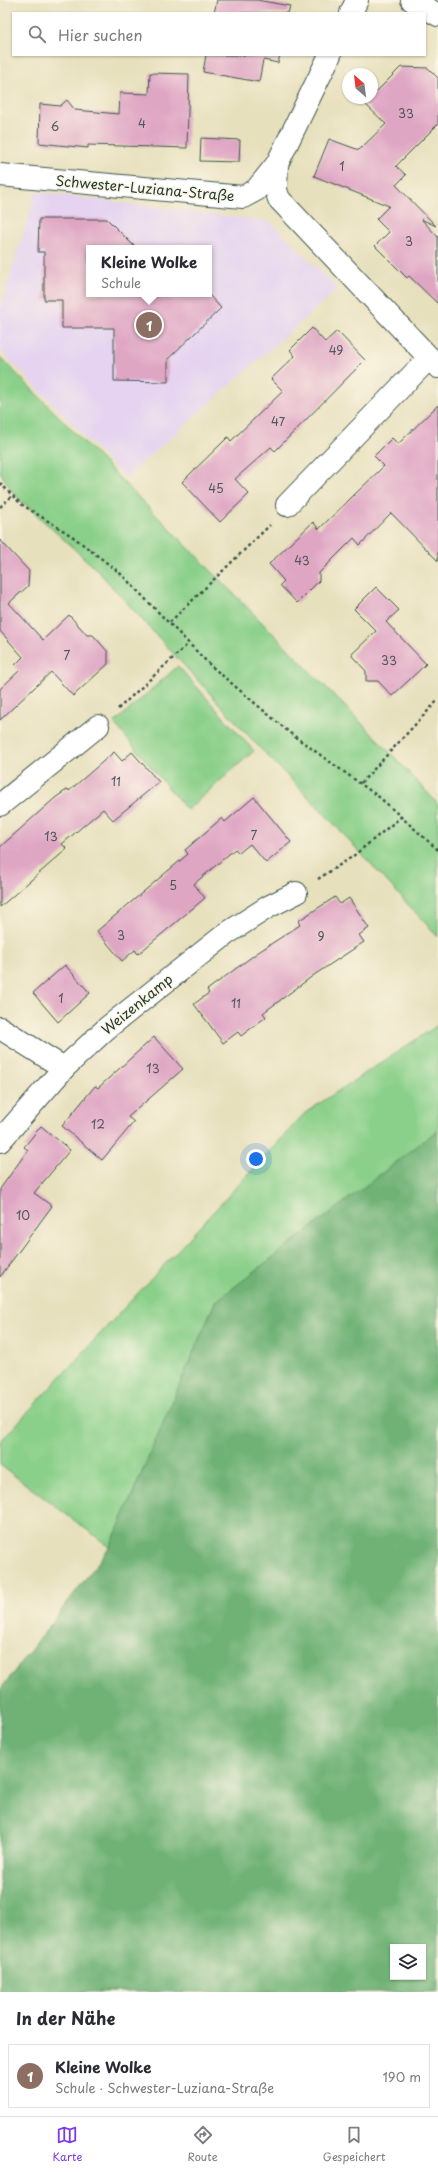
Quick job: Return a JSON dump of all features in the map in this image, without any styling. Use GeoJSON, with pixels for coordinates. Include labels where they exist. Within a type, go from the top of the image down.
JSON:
{"type":"FeatureCollection","features":[{"type":"Feature","properties":{"kind":"street"},"geometry":{"type":"LineString","coordinates":[[351,12],[357,0]]}},
{"type":"Feature","properties":{"kind":"street"},"geometry":{"type":"LineString","coordinates":[[412,0],[438,15]]}},
{"type":"Feature","properties":{"kind":"street","name":"Schwester-Luziana-Straße"},"geometry":{"type":"LineString","coordinates":[[0,175],[243,197],[256,190],[277,164],[330,56]]}},
{"type":"Feature","properties":{"kind":"street","name":"Schwester-Luziana-Straße"},"geometry":{"type":"LineString","coordinates":[[277,164],[276,190],[279,199],[434,363],[287,505]]}},
{"type":"Feature","properties":{"kind":"street"},"geometry":{"type":"LineString","coordinates":[[0,805],[98,726]]}},
{"type":"Feature","properties":{"kind":"street","name":"Weizenkamp"},"geometry":{"type":"LineString","coordinates":[[0,1141],[64,1068],[107,1028],[197,955],[247,920],[296,894]]}},
{"type":"Feature","properties":{"kind":"street"},"geometry":{"type":"LineString","coordinates":[[0,1028],[64,1068]]}},
{"type":"Feature","properties":{"kind":"path"},"geometry":{"type":"LineString","coordinates":[[0,484],[12,496],[91,550],[120,573],[170,622],[188,644],[290,733],[361,783],[438,850]]}},
{"type":"Feature","properties":{"kind":"path"},"geometry":{"type":"LineString","coordinates":[[0,507],[12,496]]}},
{"type":"Feature","properties":{"kind":"path"},"geometry":{"type":"LineString","coordinates":[[170,622],[260,536],[287,505]]}},
{"type":"Feature","properties":{"kind":"path"},"geometry":{"type":"LineString","coordinates":[[98,726],[188,644]]}},
{"type":"Feature","properties":{"kind":"path"},"geometry":{"type":"LineString","coordinates":[[361,783],[438,700]]}},
{"type":"Feature","properties":{"kind":"path"},"geometry":{"type":"LineString","coordinates":[[296,894],[352,857],[401,817]]}},
{"type":"Feature","properties":{"kind":"shaded area"},"geometry":{"type":"Polygon","coordinates":[[[36,192],[271,222],[338,289],[125,478],[0,350],[0,308],[36,192]]]}},
{"type":"Feature","properties":{"kind":"green space"},"geometry":{"type":"Polygon","coordinates":[[[0,357],[385,747],[438,804],[438,937],[322,811],[257,745],[95,568],[15,495],[0,472],[0,357]]]}},
{"type":"Feature","properties":{"kind":"green space"},"geometry":{"type":"Polygon","coordinates":[[[178,666],[254,751],[187,810],[114,723],[178,666]]]}},
{"type":"Feature","properties":{"kind":"green space"},"geometry":{"type":"Polygon","coordinates":[[[438,1025],[438,1130],[215,1302],[110,1547],[0,1465],[0,1442],[305,1113],[438,1025]]]}},
{"type":"Feature","properties":{"kind":"green space"},"geometry":{"type":"Polygon","coordinates":[[[438,1130],[438,1992],[0,1992],[0,1690],[110,1547],[215,1302],[438,1130]]]}},
{"type":"Feature","properties":{"kind":"building"},"geometry":{"type":"Polygon","coordinates":[[[217,0],[257,0],[290,6],[288,12],[214,12],[217,0]]]}},
{"type":"Feature","properties":{"kind":"building"},"geometry":{"type":"Polygon","coordinates":[[[206,56],[280,56],[278,63],[263,60],[259,82],[203,72],[206,56]]]}},
{"type":"Feature","properties":{"kind":"building"},"geometry":{"type":"Polygon","coordinates":[[[401,67],[428,68],[438,78],[438,124],[396,166],[406,175],[396,185],[436,226],[421,219],[438,237],[438,304],[409,276],[407,278],[375,246],[389,232],[376,219],[389,206],[314,176],[329,139],[359,150],[386,124],[365,104],[378,104],[378,90],[401,67]]]}},
{"type":"Feature","properties":{"kind":"building"},"geometry":{"type":"Polygon","coordinates":[[[150,73],[189,74],[187,148],[88,145],[88,148],[39,143],[40,104],[60,106],[67,100],[75,110],[119,114],[120,93],[149,94],[150,73]]]}},
{"type":"Feature","properties":{"kind":"building"},"geometry":{"type":"Polygon","coordinates":[[[201,138],[240,140],[239,162],[200,161],[201,138]]]}},
{"type":"Feature","properties":{"kind":"building"},"geometry":{"type":"Polygon","coordinates":[[[39,219],[107,219],[133,245],[86,245],[86,297],[211,297],[221,308],[168,359],[168,382],[114,381],[114,328],[62,328],[62,300],[44,300],[44,252],[38,252],[39,219]]]}},
{"type":"Feature","properties":{"kind":"building"},"geometry":{"type":"Polygon","coordinates":[[[312,328],[325,342],[337,331],[365,360],[275,451],[271,447],[235,479],[249,494],[220,522],[182,482],[228,437],[231,441],[283,391],[271,379],[295,356],[290,350],[312,328]]]}},
{"type":"Feature","properties":{"kind":"building"},"geometry":{"type":"Polygon","coordinates":[[[438,405],[438,561],[391,513],[360,545],[354,538],[319,573],[319,581],[297,603],[280,585],[284,581],[269,564],[313,522],[319,529],[384,466],[374,456],[392,438],[398,444],[438,405]]]}},
{"type":"Feature","properties":{"kind":"building"},"geometry":{"type":"Polygon","coordinates":[[[0,540],[29,571],[28,586],[9,603],[43,640],[69,615],[87,635],[93,635],[108,652],[108,664],[73,696],[51,672],[0,720],[0,689],[19,671],[14,666],[23,657],[0,631],[0,540]]]}},
{"type":"Feature","properties":{"kind":"building"},"geometry":{"type":"Polygon","coordinates":[[[376,587],[399,610],[386,622],[426,664],[392,696],[378,681],[366,681],[366,671],[352,656],[352,654],[376,631],[354,609],[376,587]]]}},
{"type":"Feature","properties":{"kind":"building"},"geometry":{"type":"Polygon","coordinates":[[[114,752],[122,761],[132,752],[159,782],[113,820],[103,809],[62,844],[67,849],[0,907],[0,847],[55,798],[68,789],[69,791],[114,752]]]}},
{"type":"Feature","properties":{"kind":"building"},"geometry":{"type":"Polygon","coordinates":[[[254,797],[291,842],[266,863],[250,844],[239,853],[235,849],[194,884],[205,898],[138,954],[135,950],[122,961],[97,931],[188,854],[185,850],[222,818],[225,822],[254,797]]]}},
{"type":"Feature","properties":{"kind":"building"},"geometry":{"type":"Polygon","coordinates":[[[335,897],[340,904],[349,898],[369,928],[359,935],[364,942],[314,975],[263,1013],[266,1017],[241,1036],[238,1032],[223,1043],[194,1004],[209,993],[207,990],[257,953],[300,925],[298,921],[335,897]]]}},
{"type":"Feature","properties":{"kind":"building"},"geometry":{"type":"Polygon","coordinates":[[[65,965],[90,993],[58,1022],[33,993],[65,965]]]}},
{"type":"Feature","properties":{"kind":"building"},"geometry":{"type":"Polygon","coordinates":[[[154,1037],[183,1069],[128,1117],[134,1122],[102,1160],[62,1126],[95,1086],[98,1088],[154,1037]]]}},
{"type":"Feature","properties":{"kind":"building"},"geometry":{"type":"Polygon","coordinates":[[[41,1126],[70,1150],[34,1193],[52,1206],[0,1277],[0,1189],[28,1150],[24,1147],[41,1126]]]}},
{"type":"Feature","properties":{"kind":"place","name":"Kleine Wolke"},"geometry":{"type":"Point","coordinates":[149,325]}}]}
